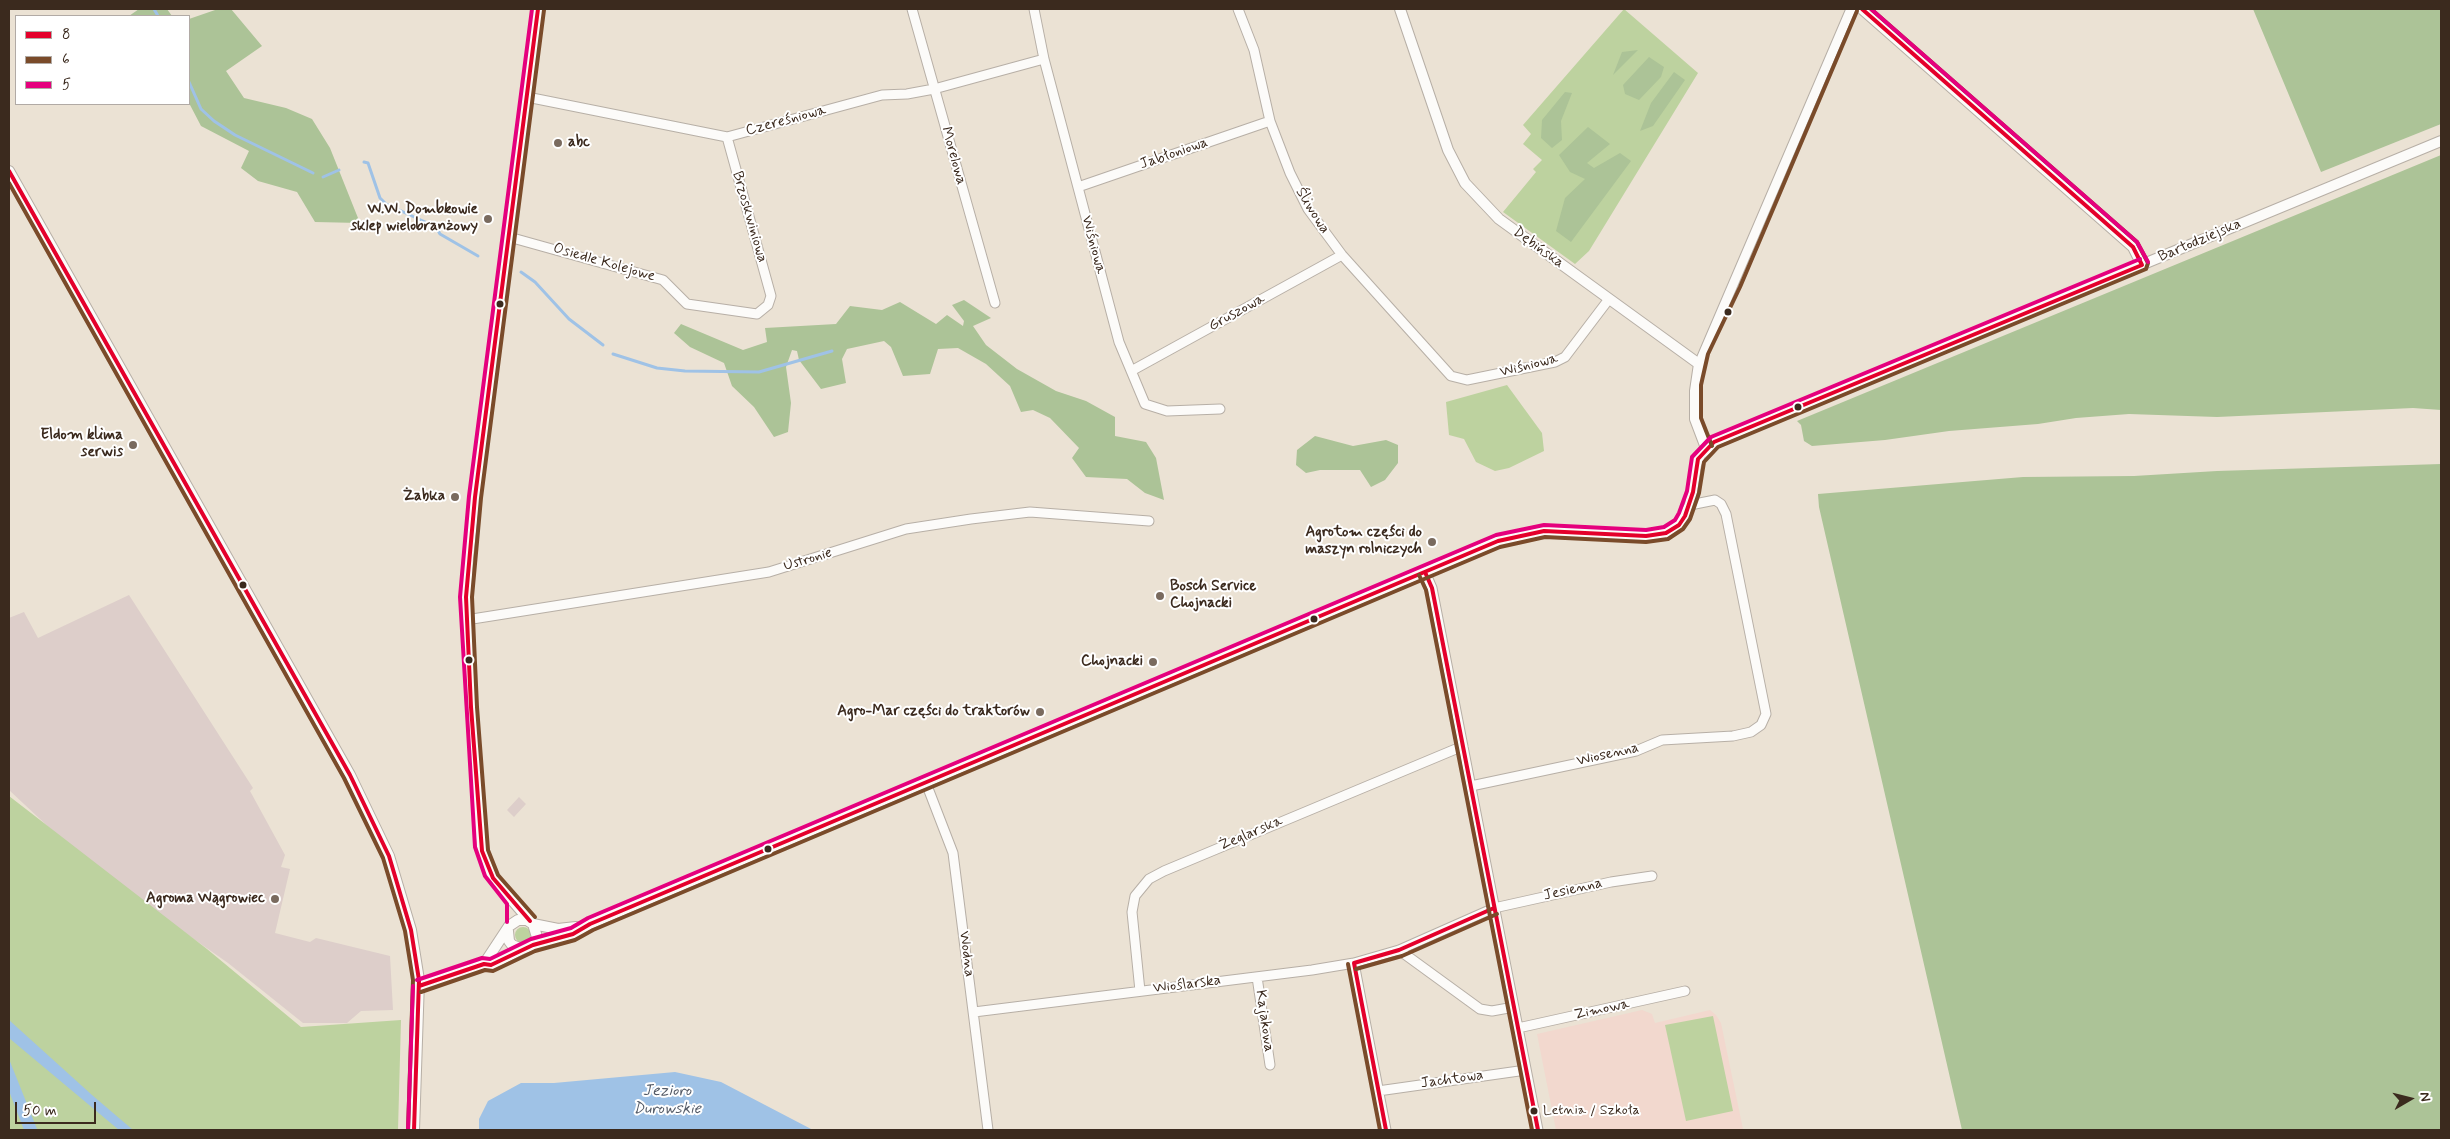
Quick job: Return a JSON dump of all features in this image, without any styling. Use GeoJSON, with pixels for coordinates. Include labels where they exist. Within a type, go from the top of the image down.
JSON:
{"type":"FeatureCollection","features":[{"type":"Feature","properties":{"kind":"street"},"geometry":{"type":"LineString","coordinates":[[533,945],[537,937],[532,923],[490,873],[481,846],[466,620],[468,558],[538,9]]}},
{"type":"Feature","properties":{"kind":"street","name":"Morelowa"},"geometry":{"type":"LineString","coordinates":[[912,9],[995,303]]}},
{"type":"Feature","properties":{"kind":"street","name":"Wiśniowa"},"geometry":{"type":"LineString","coordinates":[[1034,9],[1044,59],[1119,342],[1133,370],[1146,404],[1167,411],[1220,410]]}},
{"type":"Feature","properties":{"kind":"street","name":"Śliwowa"},"geometry":{"type":"LineString","coordinates":[[1238,9],[1254,50],[1270,121],[1290,173],[1308,209],[1342,255],[1451,376]]}},
{"type":"Feature","properties":{"kind":"street","name":"Dębińska"},"geometry":{"type":"LineString","coordinates":[[1400,9],[1451,158],[1465,184],[1499,219],[1699,364]]}},
{"type":"Feature","properties":{"kind":"street"},"geometry":{"type":"LineString","coordinates":[[419,986],[484,964],[499,962],[522,949],[573,934],[590,924],[1498,541],[1551,530],[1646,536],[1661,535],[1679,525],[1690,505],[1698,459],[1706,448],[1694,419],[1695,391],[1699,364],[1851,9]]}},
{"type":"Feature","properties":{"kind":"street"},"geometry":{"type":"LineString","coordinates":[[1862,9],[2133,247],[2142,265]]}},
{"type":"Feature","properties":{"kind":"street","name":"Czereśniowa"},"geometry":{"type":"LineString","coordinates":[[527,98],[726,137],[882,95],[907,94],[934,89],[1044,59]]}},
{"type":"Feature","properties":{"kind":"street","name":"Jabłoniowa"},"geometry":{"type":"LineString","coordinates":[[1078,187],[1270,121]]}},
{"type":"Feature","properties":{"kind":"street","name":"Brzoskwiniowa"},"geometry":{"type":"LineString","coordinates":[[726,137],[771,296]]}},
{"type":"Feature","properties":{"kind":"street","name":"Bartodziejska"},"geometry":{"type":"LineString","coordinates":[[1706,448],[1723,438],[2441,141]]}},
{"type":"Feature","properties":{"kind":"street"},"geometry":{"type":"LineString","coordinates":[[9,171],[326,730],[372,816],[389,856],[407,912],[419,986],[414,1130]]}},
{"type":"Feature","properties":{"kind":"street","name":"Osiedle Kolejowe"},"geometry":{"type":"LineString","coordinates":[[509,236],[663,280],[687,304],[757,314],[768,305],[771,296]]}},
{"type":"Feature","properties":{"kind":"street","name":"Gruszowa"},"geometry":{"type":"LineString","coordinates":[[1133,370],[1342,255]]}},
{"type":"Feature","properties":{"kind":"street","name":"Wiśniowa"},"geometry":{"type":"LineString","coordinates":[[1451,376],[1467,380],[1555,362],[1565,357],[1609,299]]}},
{"type":"Feature","properties":{"kind":"street","name":"Wiosenna"},"geometry":{"type":"LineString","coordinates":[[1471,786],[1636,751],[1662,740],[1751,732],[1761,725],[1766,714],[1726,514],[1721,504],[1716,500],[1690,505]]}},
{"type":"Feature","properties":{"kind":"street","name":"Ustronie"},"geometry":{"type":"LineString","coordinates":[[466,620],[768,572],[906,529],[971,518],[1030,512],[1149,521]]}},
{"type":"Feature","properties":{"kind":"street"},"geometry":{"type":"LineString","coordinates":[[1425,572],[1432,588],[1538,1130]]}},
{"type":"Feature","properties":{"kind":"street","name":"Żeglarska"},"geometry":{"type":"LineString","coordinates":[[1140,991],[1132,912],[1136,896],[1149,880],[1164,871],[1463,746]]}},
{"type":"Feature","properties":{"kind":"street","name":"Wodna"},"geometry":{"type":"LineString","coordinates":[[926,783],[953,853],[988,1130]]}},
{"type":"Feature","properties":{"kind":"street","name":"Jesienna"},"geometry":{"type":"LineString","coordinates":[[1494,908],[1611,882],[1652,876]]}},
{"type":"Feature","properties":{"kind":"street"},"geometry":{"type":"LineString","coordinates":[[513,902],[509,941],[512,945],[522,949]]}},
{"type":"Feature","properties":{"kind":"street","name":"Wioślarska"},"geometry":{"type":"LineString","coordinates":[[974,1012],[1258,977],[1354,963],[1399,950],[1494,908]]}},
{"type":"Feature","properties":{"kind":"street"},"geometry":{"type":"LineString","coordinates":[[484,964],[510,927],[523,919],[532,923],[566,929],[590,924]]}},
{"type":"Feature","properties":{"kind":"street"},"geometry":{"type":"LineString","coordinates":[[1399,950],[1480,1009],[1492,1011],[1514,1007]]}},
{"type":"Feature","properties":{"kind":"street"},"geometry":{"type":"LineString","coordinates":[[1354,963],[1386,1130]]}},
{"type":"Feature","properties":{"kind":"street","name":"Kajakowa"},"geometry":{"type":"LineString","coordinates":[[1258,977],[1270,1065]]}},
{"type":"Feature","properties":{"kind":"street","name":"Zimowa"},"geometry":{"type":"LineString","coordinates":[[1518,1028],[1685,991]]}},
{"type":"Feature","properties":{"kind":"street","name":"Jachtowa"},"geometry":{"type":"LineString","coordinates":[[1378,1091],[1526,1070]]}},
{"type":"Feature","properties":{"kind":"shaded area"},"geometry":{"type":"Polygon","coordinates":[[[129,595],[253,788],[250,791],[285,855],[281,867],[290,869],[275,933],[310,942],[316,938],[390,956],[393,1010],[361,1011],[347,1023],[303,1023],[228,963],[118,886],[71,848],[9,790],[9,618],[24,612],[38,638],[129,595]]]}},
{"type":"Feature","properties":{"kind":"shaded area"},"geometry":{"type":"Polygon","coordinates":[[[519,797],[526,804],[514,817],[507,810],[519,797]]]}},
{"type":"Feature","properties":{"kind":"shaded area"},"geometry":{"type":"Polygon","coordinates":[[[1642,1010],[1652,1014],[1655,1023],[1710,1010],[1716,1015],[1721,1023],[1743,1129],[1556,1130],[1537,1034],[1642,1010]]]}},
{"type":"Feature","properties":{"kind":"green space"},"geometry":{"type":"Polygon","coordinates":[[[139,9],[167,9],[171,15],[130,15],[139,9]]]}},
{"type":"Feature","properties":{"kind":"green space"},"geometry":{"type":"Polygon","coordinates":[[[218,9],[231,9],[262,46],[226,71],[244,98],[286,108],[312,119],[330,148],[360,223],[315,222],[297,192],[258,181],[241,168],[249,151],[201,126],[190,105],[190,19],[218,9]]]}},
{"type":"Feature","properties":{"kind":"green space"},"geometry":{"type":"Polygon","coordinates":[[[1624,9],[1698,73],[1589,251],[1575,264],[1503,212],[1536,172],[1533,169],[1542,160],[1523,144],[1531,134],[1523,125],[1624,9]]]}},
{"type":"Feature","properties":{"kind":"green space"},"geometry":{"type":"Polygon","coordinates":[[[2253,9],[2441,9],[2441,124],[2321,172],[2253,9]]]}},
{"type":"Feature","properties":{"kind":"green space"},"geometry":{"type":"Polygon","coordinates":[[[1638,50],[1613,75],[1622,52],[1638,50]]]}},
{"type":"Feature","properties":{"kind":"green space"},"geometry":{"type":"Polygon","coordinates":[[[1649,57],[1664,67],[1661,77],[1639,100],[1625,94],[1623,85],[1649,57]]]}},
{"type":"Feature","properties":{"kind":"green space"},"geometry":{"type":"Polygon","coordinates":[[[1674,72],[1685,80],[1653,126],[1640,131],[1651,103],[1674,72]]]}},
{"type":"Feature","properties":{"kind":"green space"},"geometry":{"type":"Polygon","coordinates":[[[1565,92],[1572,93],[1561,121],[1562,140],[1552,148],[1541,138],[1542,120],[1565,92]]]}},
{"type":"Feature","properties":{"kind":"green space"},"geometry":{"type":"Polygon","coordinates":[[[1588,127],[1610,144],[1587,163],[1594,168],[1620,153],[1631,161],[1571,242],[1556,231],[1565,198],[1585,179],[1570,172],[1559,155],[1588,127]]]}},
{"type":"Feature","properties":{"kind":"green space"},"geometry":{"type":"Polygon","coordinates":[[[2441,155],[2441,410],[2413,408],[2217,417],[2129,414],[1949,431],[1885,440],[1812,446],[1804,441],[1801,425],[1797,421],[2441,155]]]}},
{"type":"Feature","properties":{"kind":"green space"},"geometry":{"type":"Polygon","coordinates":[[[964,300],[991,318],[973,326],[986,345],[1017,369],[1056,391],[1086,401],[1115,417],[1115,436],[1146,442],[1156,458],[1164,500],[1145,493],[1127,479],[1086,477],[1072,458],[1079,448],[1050,418],[1033,410],[1021,412],[1010,386],[986,364],[958,348],[938,349],[930,374],[903,376],[891,347],[884,341],[847,349],[842,359],[846,383],[821,389],[799,360],[797,351],[792,350],[786,367],[791,403],[788,432],[774,437],[754,407],[732,386],[724,363],[690,347],[674,333],[681,324],[743,350],[767,342],[765,328],[836,324],[850,306],[882,310],[900,302],[936,324],[947,315],[963,326],[964,321],[952,305],[964,300]]]}},
{"type":"Feature","properties":{"kind":"green space"},"geometry":{"type":"Polygon","coordinates":[[[1507,385],[1542,433],[1544,451],[1509,468],[1495,471],[1476,462],[1464,439],[1449,435],[1446,402],[1507,385]]]}},
{"type":"Feature","properties":{"kind":"green space"},"geometry":{"type":"Polygon","coordinates":[[[1315,436],[1353,446],[1386,440],[1398,445],[1398,463],[1385,480],[1371,487],[1360,470],[1320,470],[1306,473],[1296,465],[1297,450],[1315,436]]]}},
{"type":"Feature","properties":{"kind":"green space"},"geometry":{"type":"Polygon","coordinates":[[[2441,464],[2441,1130],[1962,1130],[1819,507],[1818,494],[2023,477],[2134,476],[2217,471],[2441,464]]]}},
{"type":"Feature","properties":{"kind":"green space"},"geometry":{"type":"Polygon","coordinates":[[[9,796],[207,949],[301,1027],[401,1020],[398,1130],[9,1130],[9,796]]]}},
{"type":"Feature","properties":{"kind":"green space"},"geometry":{"type":"Polygon","coordinates":[[[523,927],[529,929],[531,935],[529,941],[523,943],[517,941],[515,935],[517,929],[523,927]]]}},
{"type":"Feature","properties":{"kind":"green space"},"geometry":{"type":"Polygon","coordinates":[[[1713,1016],[1733,1111],[1686,1121],[1665,1025],[1713,1016]]]}},
{"type":"Feature","properties":{"kind":"water"},"geometry":{"type":"Polygon","coordinates":[[[9,1020],[133,1130],[119,1130],[9,1038],[9,1020]]]}},
{"type":"Feature","properties":{"kind":"water"},"geometry":{"type":"Polygon","coordinates":[[[9,1059],[37,1130],[24,1130],[9,1091],[9,1059]]]}},
{"type":"Feature","properties":{"kind":"water","name":"Jezioro Durowskie"},"geometry":{"type":"Polygon","coordinates":[[[675,1072],[721,1082],[813,1130],[479,1130],[479,1119],[488,1101],[521,1083],[554,1083],[675,1072]]]}},
{"type":"Feature","properties":{"kind":"waterway"},"geometry":{"type":"LineString","coordinates":[[154,9],[157,15]]}},
{"type":"Feature","properties":{"kind":"waterway"},"geometry":{"type":"LineString","coordinates":[[190,84],[201,109],[214,121],[235,135],[313,173]]}},
{"type":"Feature","properties":{"kind":"waterway"},"geometry":{"type":"LineString","coordinates":[[364,162],[368,163],[380,198],[386,204],[436,227],[440,234],[478,256]]}},
{"type":"Feature","properties":{"kind":"waterway"},"geometry":{"type":"LineString","coordinates":[[323,177],[339,170]]}},
{"type":"Feature","properties":{"kind":"waterway"},"geometry":{"type":"LineString","coordinates":[[521,272],[535,282],[569,319],[603,345]]}},
{"type":"Feature","properties":{"kind":"waterway"},"geometry":{"type":"LineString","coordinates":[[613,354],[657,368],[685,371],[759,372],[832,351]]}},
{"type":"Feature","properties":{"kind":"transit line","name":"5"},"geometry":{"type":"LineString","coordinates":[[507,922],[507,904],[485,876],[475,847],[460,597],[469,496],[532,9]]}},
{"type":"Feature","properties":{"kind":"transit line","name":"8"},"geometry":{"type":"LineString","coordinates":[[530,921],[493,878],[482,851],[471,707],[466,597],[475,497],[538,9]]}},
{"type":"Feature","properties":{"kind":"transit line","name":"8"},"geometry":{"type":"LineString","coordinates":[[1862,9],[2133,247],[2142,265]]}},
{"type":"Feature","properties":{"kind":"transit line","name":"6"},"geometry":{"type":"LineString","coordinates":[[421,992],[485,970],[493,971],[535,951],[575,940],[593,930],[1500,547],[1545,537],[1646,542],[1668,539],[1683,529],[1690,519],[1699,493],[1704,462],[1718,447],[2146,269],[2148,263],[2137,242],[1871,9]]}},
{"type":"Feature","properties":{"kind":"transit line","name":"5"},"geometry":{"type":"LineString","coordinates":[[1871,9],[2137,242],[2148,262]]}},
{"type":"Feature","properties":{"kind":"transit line","name":"6"},"geometry":{"type":"LineString","coordinates":[[535,917],[498,875],[488,850],[477,707],[472,597],[481,498],[544,10]]}},
{"type":"Feature","properties":{"kind":"transit line","name":"6"},"geometry":{"type":"LineString","coordinates":[[1712,446],[1701,418],[1701,385],[1708,354],[1740,287],[1857,11]]}},
{"type":"Feature","properties":{"kind":"transit line","name":"8"},"geometry":{"type":"LineString","coordinates":[[9,171],[350,775],[389,856],[411,930],[419,980],[414,1130]]}},
{"type":"Feature","properties":{"kind":"transit line","name":"6"},"geometry":{"type":"LineString","coordinates":[[9,183],[344,778],[383,858],[405,931],[413,980],[408,1130]]}},
{"type":"Feature","properties":{"kind":"transit line","name":"5"},"geometry":{"type":"LineString","coordinates":[[417,980],[482,958],[490,959],[531,939],[571,928],[588,918],[1496,535],[1544,525],[1646,530],[1664,527],[1675,520],[1679,513],[1687,491],[1692,457],[1711,437],[2140,259]]}},
{"type":"Feature","properties":{"kind":"transit line","name":"8"},"geometry":{"type":"LineString","coordinates":[[419,986],[484,964],[491,965],[533,945],[573,934],[590,924],[1498,541],[1544,531],[1646,536],[1666,533],[1679,525],[1685,516],[1693,492],[1698,459],[1714,442],[2142,265]]}},
{"type":"Feature","properties":{"kind":"transit line","name":"8"},"geometry":{"type":"LineString","coordinates":[[1425,572],[1432,588],[1538,1130]]}},
{"type":"Feature","properties":{"kind":"transit line","name":"6"},"geometry":{"type":"LineString","coordinates":[[1419,575],[1426,590],[1532,1130]]}},
{"type":"Feature","properties":{"kind":"transit line","name":"8"},"geometry":{"type":"LineString","coordinates":[[1386,1130],[1354,963],[1399,950],[1494,908]]}},
{"type":"Feature","properties":{"kind":"transit line","name":"6"},"geometry":{"type":"LineString","coordinates":[[1356,969],[1402,956],[1497,914]]}},
{"type":"Feature","properties":{"kind":"transit line","name":"6"},"geometry":{"type":"LineString","coordinates":[[1348,964],[1380,1130]]}},
{"type":"Feature","properties":{"kind":"transit line","name":"5"},"geometry":{"type":"LineString","coordinates":[[408,1130],[413,986]]}},
{"type":"Feature","properties":{"kind":"place","name":"abc"},"geometry":{"type":"Point","coordinates":[558,143]}},
{"type":"Feature","properties":{"kind":"place","name":"W.W. Dombkowie sklep wielobranżowy"},"geometry":{"type":"Point","coordinates":[488,219]}},
{"type":"Feature","properties":{"kind":"place","name":"Eldom klima serwis"},"geometry":{"type":"Point","coordinates":[133,445]}},
{"type":"Feature","properties":{"kind":"place","name":"Żabka"},"geometry":{"type":"Point","coordinates":[455,497]}},
{"type":"Feature","properties":{"kind":"place","name":"Agrotom części do maszyn rolniczych"},"geometry":{"type":"Point","coordinates":[1432,542]}},
{"type":"Feature","properties":{"kind":"place","name":"Bosch Service Chojnacki"},"geometry":{"type":"Point","coordinates":[1160,596]}},
{"type":"Feature","properties":{"kind":"place","name":"Chojnacki"},"geometry":{"type":"Point","coordinates":[1153,662]}},
{"type":"Feature","properties":{"kind":"place","name":"Agro-Mar części do traktorów"},"geometry":{"type":"Point","coordinates":[1040,712]}},
{"type":"Feature","properties":{"kind":"place","name":"Agroma Wągrowiec"},"geometry":{"type":"Point","coordinates":[275,899]}},
{"type":"Feature","properties":{"kind":"place","name":"Letnia / Szkoła"},"geometry":{"type":"Point","coordinates":[1534,1111]}}]}
